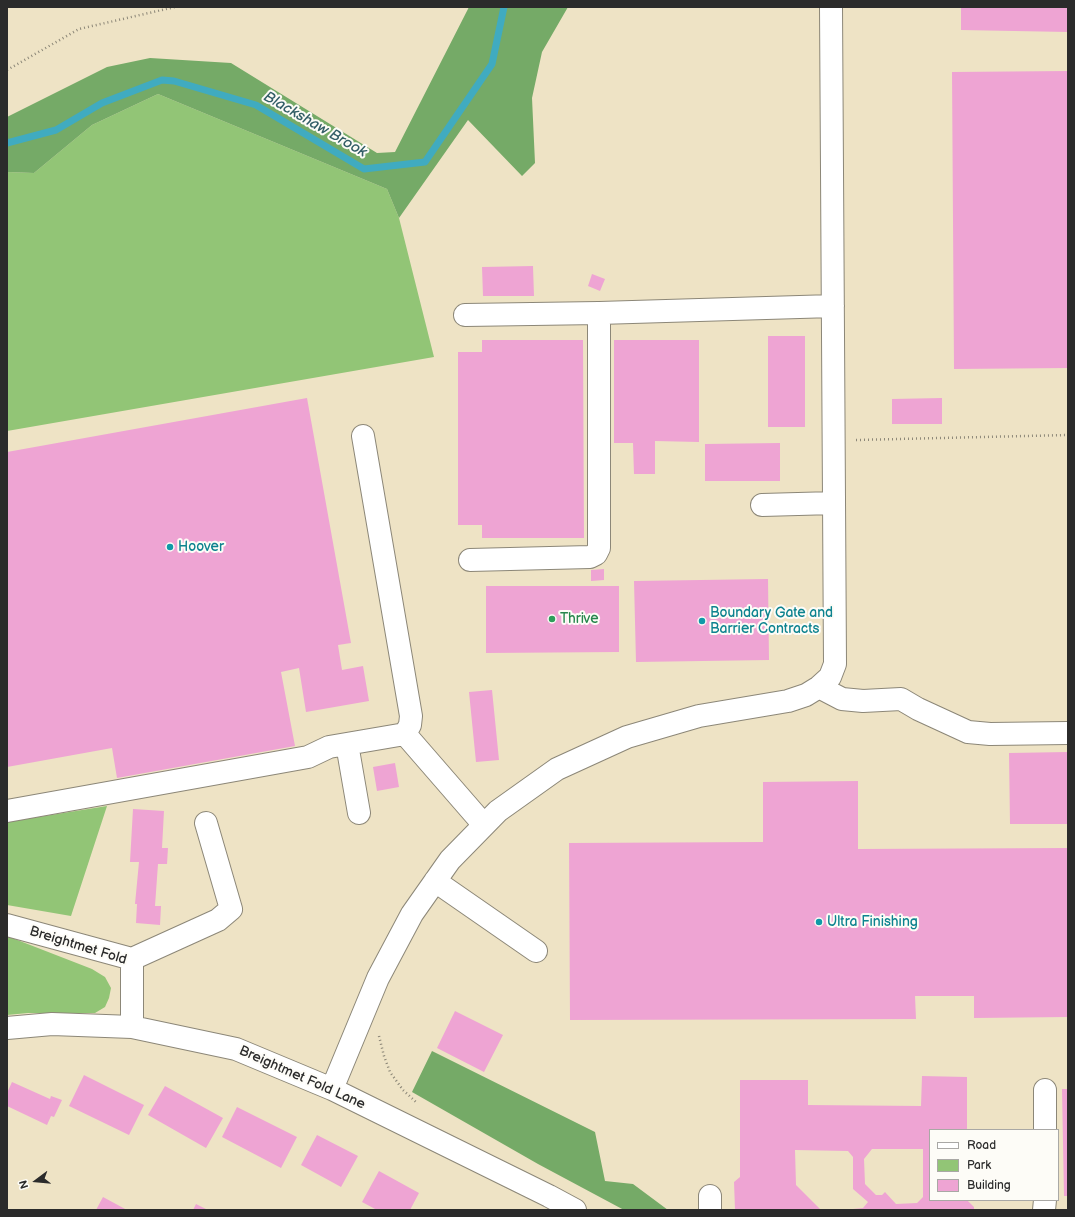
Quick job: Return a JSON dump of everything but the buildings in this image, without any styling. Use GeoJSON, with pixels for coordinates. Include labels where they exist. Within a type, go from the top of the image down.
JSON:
{"type":"FeatureCollection","features":[{"type":"Feature","properties":{"kind":"street"},"geometry":{"type":"LineString","coordinates":[[332,1089],[378,978],[412,914],[450,860],[498,811],[557,769],[627,737],[699,716],[788,701],[806,695],[819,687],[830,677],[835,664],[831,7]]}},
{"type":"Feature","properties":{"kind":"street"},"geometry":{"type":"LineString","coordinates":[[465,315],[599,313],[832,306]]}},
{"type":"Feature","properties":{"kind":"street"},"geometry":{"type":"LineString","coordinates":[[470,560],[590,557],[596,554],[599,548],[599,313]]}},
{"type":"Feature","properties":{"kind":"street"},"geometry":{"type":"LineString","coordinates":[[363,436],[411,716],[410,725],[405,734]]}},
{"type":"Feature","properties":{"kind":"street"},"geometry":{"type":"LineString","coordinates":[[762,505],[834,503]]}},
{"type":"Feature","properties":{"kind":"street"},"geometry":{"type":"LineString","coordinates":[[819,687],[842,699],[863,701],[901,700],[968,732],[990,734],[1068,732]]}},
{"type":"Feature","properties":{"kind":"street"},"geometry":{"type":"LineString","coordinates":[[7,811],[308,757],[329,747],[405,734]]}},
{"type":"Feature","properties":{"kind":"street"},"geometry":{"type":"LineString","coordinates":[[405,734],[484,825]]}},
{"type":"Feature","properties":{"kind":"street"},"geometry":{"type":"LineString","coordinates":[[347,744],[359,813]]}},
{"type":"Feature","properties":{"kind":"street"},"geometry":{"type":"LineString","coordinates":[[132,959],[218,920],[231,909],[206,822]]}},
{"type":"Feature","properties":{"kind":"street"},"geometry":{"type":"LineString","coordinates":[[435,881],[536,951]]}},
{"type":"Feature","properties":{"kind":"street","name":"Breightmet Fold"},"geometry":{"type":"LineString","coordinates":[[7,925],[132,959],[132,1027]]}},
{"type":"Feature","properties":{"kind":"street","name":"Breightmet Fold Lane"},"geometry":{"type":"LineString","coordinates":[[7,1028],[52,1024],[132,1027],[236,1049],[332,1089],[545,1203],[575,1210]]}},
{"type":"Feature","properties":{"kind":"street"},"geometry":{"type":"LineString","coordinates":[[1045,1090],[1045,1129]]}},
{"type":"Feature","properties":{"kind":"path"},"geometry":{"type":"LineString","coordinates":[[7,70],[79,29],[175,7]]}},
{"type":"Feature","properties":{"kind":"path"},"geometry":{"type":"LineString","coordinates":[[834,441],[1068,435]]}},
{"type":"Feature","properties":{"kind":"path"},"geometry":{"type":"LineString","coordinates":[[364,1011],[379,1036],[390,1072],[403,1090],[420,1106]]}},
{"type":"Feature","properties":{"kind":"green space"},"geometry":{"type":"Polygon","coordinates":[[[469,7],[568,7],[542,52],[532,98],[535,163],[522,176],[468,120],[399,218],[387,189],[158,94],[92,125],[34,173],[7,172],[7,117],[107,67],[150,58],[231,63],[377,153],[395,152],[469,7]]]}},
{"type":"Feature","properties":{"kind":"green space"},"geometry":{"type":"Polygon","coordinates":[[[158,94],[387,189],[399,218],[434,357],[7,431],[7,172],[34,173],[92,125],[158,94]]]}},
{"type":"Feature","properties":{"kind":"green space"},"geometry":{"type":"Polygon","coordinates":[[[107,806],[71,916],[7,905],[7,822],[107,806]]]}},
{"type":"Feature","properties":{"kind":"green space"},"geometry":{"type":"Polygon","coordinates":[[[7,936],[92,969],[105,977],[111,988],[105,1007],[95,1013],[28,1013],[7,1015],[7,936]]]}},
{"type":"Feature","properties":{"kind":"green space"},"geometry":{"type":"Polygon","coordinates":[[[432,1051],[595,1132],[605,1181],[633,1184],[668,1210],[624,1210],[538,1164],[412,1092],[432,1051]]]}},
{"type":"Feature","properties":{"kind":"waterway","name":"Blackshaw Brook"},"geometry":{"type":"LineString","coordinates":[[7,143],[56,130],[102,103],[162,80],[174,81],[256,105],[364,169],[425,162],[492,64],[504,7]]}},
{"type":"Feature","properties":{"kind":"place","name":"Hoover"},"geometry":{"type":"Point","coordinates":[170,547]}},
{"type":"Feature","properties":{"kind":"place","name":"Thrive"},"geometry":{"type":"Point","coordinates":[552,619]}},
{"type":"Feature","properties":{"kind":"place","name":"Boundary Gate and Barrier Contracts"},"geometry":{"type":"Point","coordinates":[702,621]}},
{"type":"Feature","properties":{"kind":"place","name":"Ultra Finishing"},"geometry":{"type":"Point","coordinates":[819,922]}}]}
